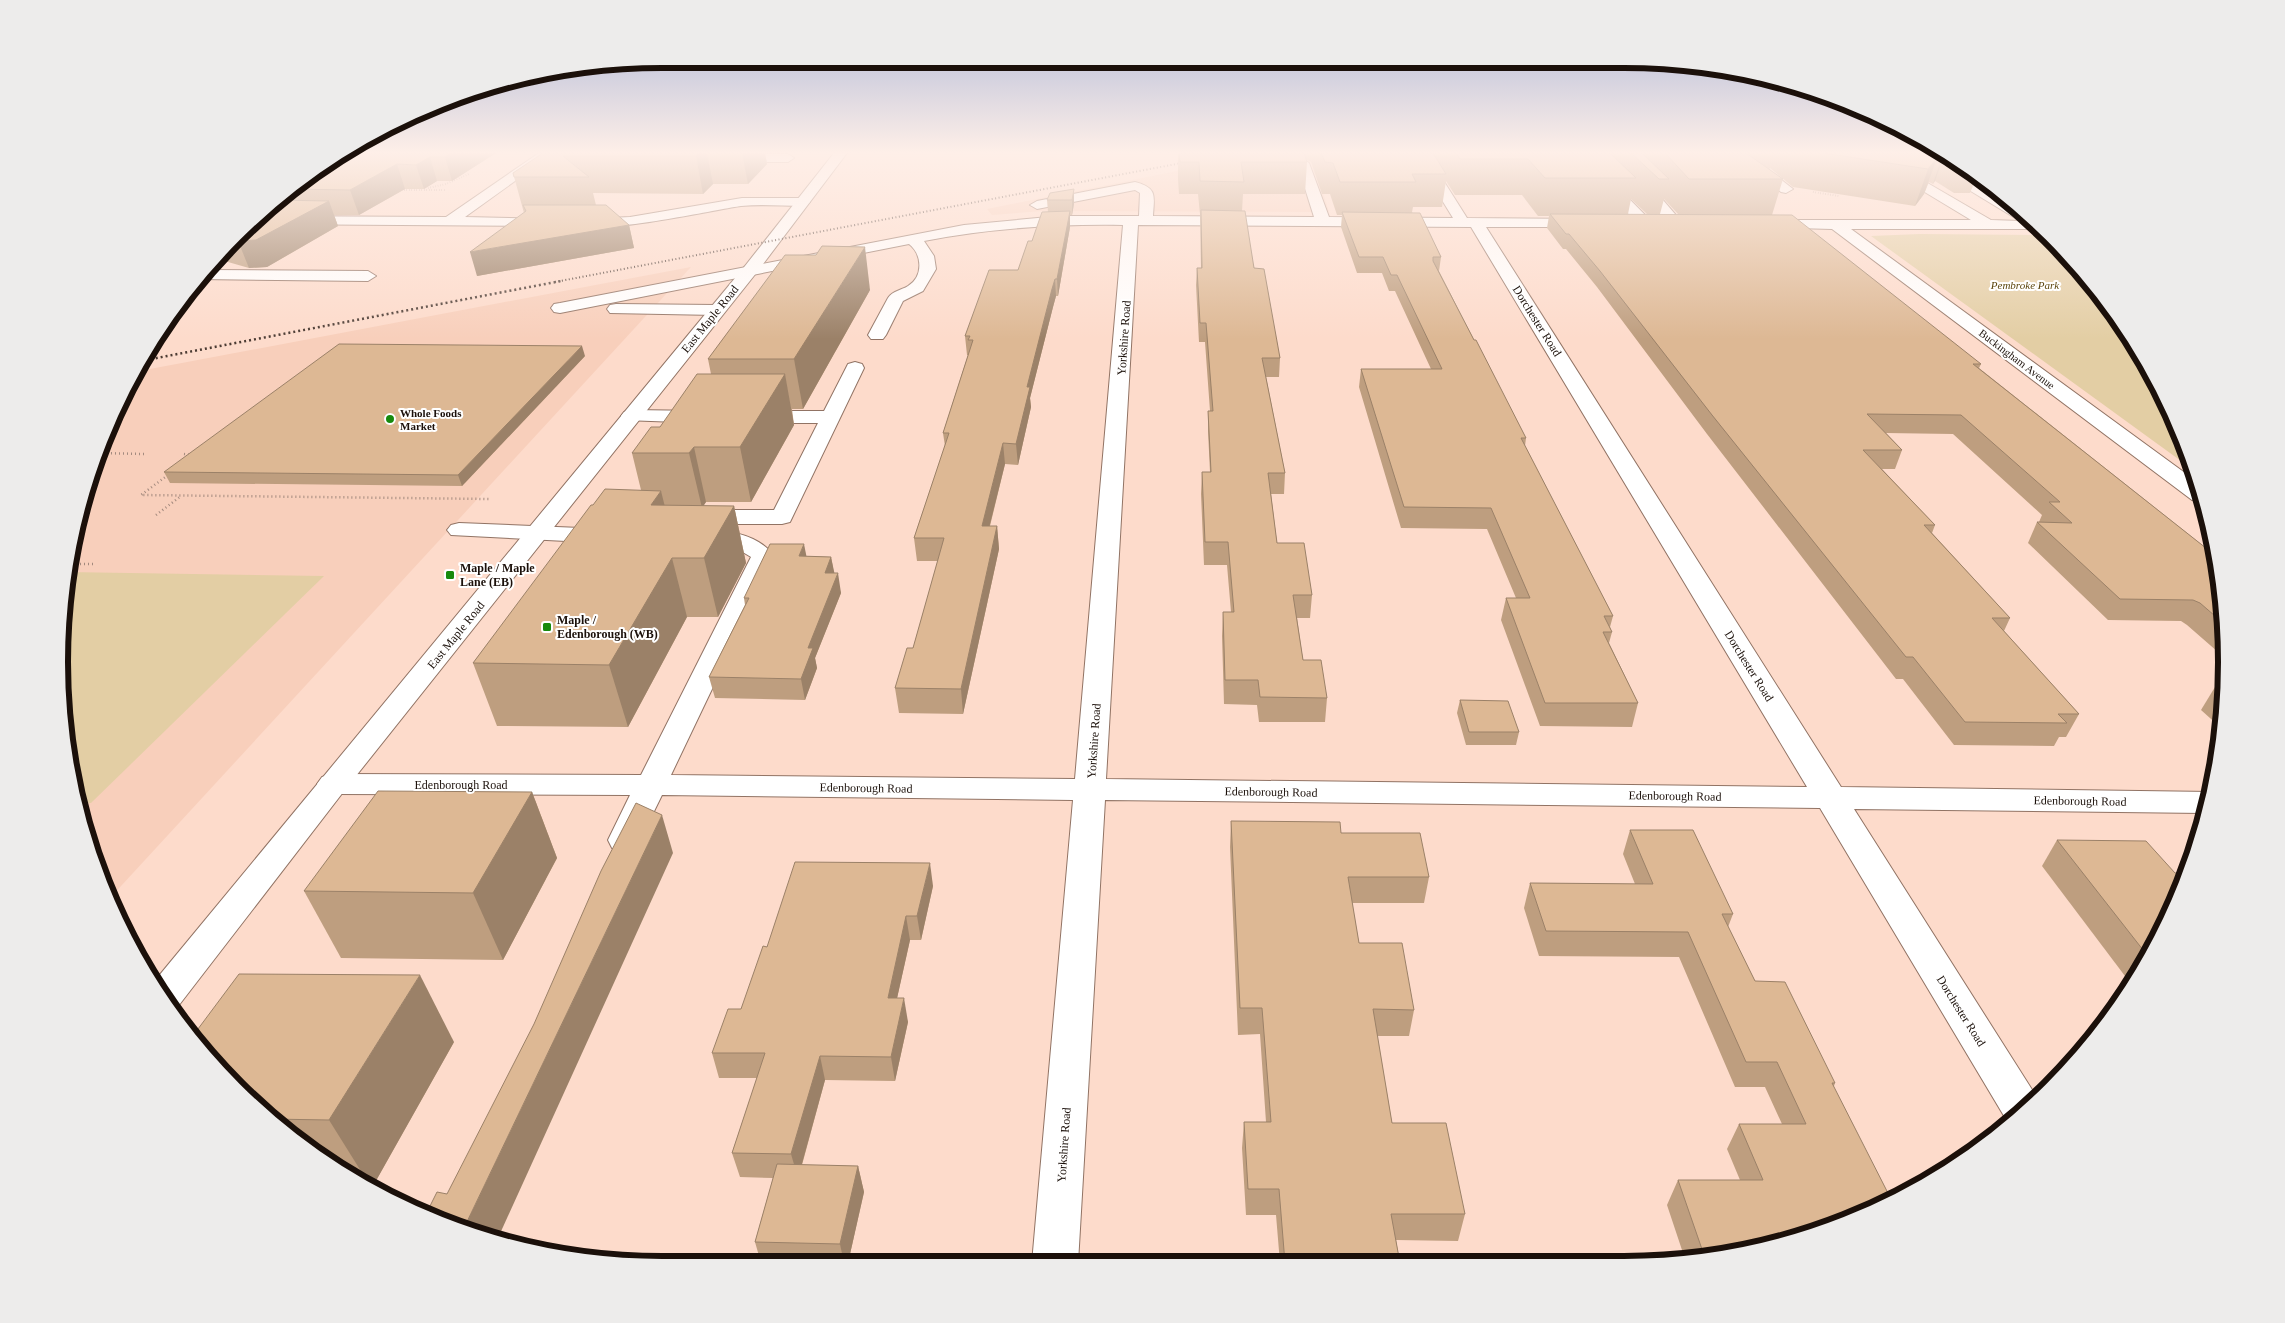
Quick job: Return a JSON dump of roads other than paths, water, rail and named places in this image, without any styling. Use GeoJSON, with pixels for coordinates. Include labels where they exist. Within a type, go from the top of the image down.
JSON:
{"type":"FeatureCollection","features":[{"type":"Feature","properties":{"kind":"street"},"geometry":{"type":"LineString","coordinates":[[448,222],[459,215]]}},
{"type":"Feature","properties":{"kind":"street"},"geometry":{"type":"LineString","coordinates":[[578,222],[630,221],[667,215]]}},
{"type":"Feature","properties":{"kind":"street","name":"East Maple Road"},"geometry":{"type":"LineString","coordinates":[[168,992],[333,784],[793,215]]}},
{"type":"Feature","properties":{"kind":"street"},"geometry":{"type":"LineString","coordinates":[[1019,215],[1022,222]]}},
{"type":"Feature","properties":{"kind":"street"},"geometry":{"type":"LineString","coordinates":[[716,310],[560,308],[751,269],[972,228],[1104,215]]}},
{"type":"Feature","properties":{"kind":"street","name":"Yorkshire Road"},"geometry":{"type":"LineString","coordinates":[[1056,1256],[1091,791],[1146,215]]}},
{"type":"Feature","properties":{"kind":"street"},"geometry":{"type":"LineString","coordinates":[[1206,215],[1323,222],[1597,223]]}},
{"type":"Feature","properties":{"kind":"street"},"geometry":{"type":"LineString","coordinates":[[1318,215],[1323,222]]}},
{"type":"Feature","properties":{"kind":"street","name":"Dorchester Road"},"geometry":{"type":"LineString","coordinates":[[1464,215],[2019,1104]]}},
{"type":"Feature","properties":{"kind":"street"},"geometry":{"type":"LineString","coordinates":[[1637,215],[1645,223]]}},
{"type":"Feature","properties":{"kind":"street"},"geometry":{"type":"LineString","coordinates":[[1668,215],[1676,224]]}},
{"type":"Feature","properties":{"kind":"street"},"geometry":{"type":"LineString","coordinates":[[1970,215],[1988,225]]}},
{"type":"Feature","properties":{"kind":"street"},"geometry":{"type":"LineString","coordinates":[[264,220],[558,222]]}},
{"type":"Feature","properties":{"kind":"street"},"geometry":{"type":"LineString","coordinates":[[1626,223],[1695,224]]}},
{"type":"Feature","properties":{"kind":"street"},"geometry":{"type":"LineString","coordinates":[[1753,224],[2025,224]]}},
{"type":"Feature","properties":{"kind":"street","name":"Buckingham Avenue"},"geometry":{"type":"LineString","coordinates":[[1834,224],[2191,488]]}},
{"type":"Feature","properties":{"kind":"street"},"geometry":{"type":"LineString","coordinates":[[877,335],[896,298],[917,288],[928,269],[926,256],[919,245],[911,239]]}},
{"type":"Feature","properties":{"kind":"street"},"geometry":{"type":"LineString","coordinates":[[212,274],[368,276]]}},
{"type":"Feature","properties":{"kind":"street"},"geometry":{"type":"LineString","coordinates":[[611,871],[763,557],[758,548],[740,541],[677,528],[782,517],[855,368]]}},
{"type":"Feature","properties":{"kind":"street"},"geometry":{"type":"LineString","coordinates":[[631,416],[832,418]]}},
{"type":"Feature","properties":{"kind":"street"},"geometry":{"type":"LineString","coordinates":[[459,530],[543,526],[615,517]]}},
{"type":"Feature","properties":{"kind":"street"},"geometry":{"type":"LineString","coordinates":[[543,526],[631,537]]}},
{"type":"Feature","properties":{"kind":"street","name":"Edenborough Road"},"geometry":{"type":"LineString","coordinates":[[333,784],[651,785],[2200,802]]}},
{"type":"Feature","properties":{"kind":"railway"},"geometry":{"type":"LineString","coordinates":[[555,282],[909,215]]}},
{"type":"Feature","properties":{"kind":"railway"},"geometry":{"type":"LineString","coordinates":[[150,359],[561,281]]}},
{"type":"Feature","properties":{"kind":"place","name":"Whole Foods Market"},"geometry":{"type":"Point","coordinates":[390,419]}},
{"type":"Feature","properties":{"kind":"place","name":"Maple / Maple Lane (EB)"},"geometry":{"type":"Point","coordinates":[450,575]}},
{"type":"Feature","properties":{"kind":"place","name":"Maple / Edenborough (WB)"},"geometry":{"type":"Point","coordinates":[547,627]}},
{"type":"Feature","properties":{"kind":"park label","name":"Pembroke Park"},"geometry":{"type":"Point","coordinates":[2025,285]}}]}
